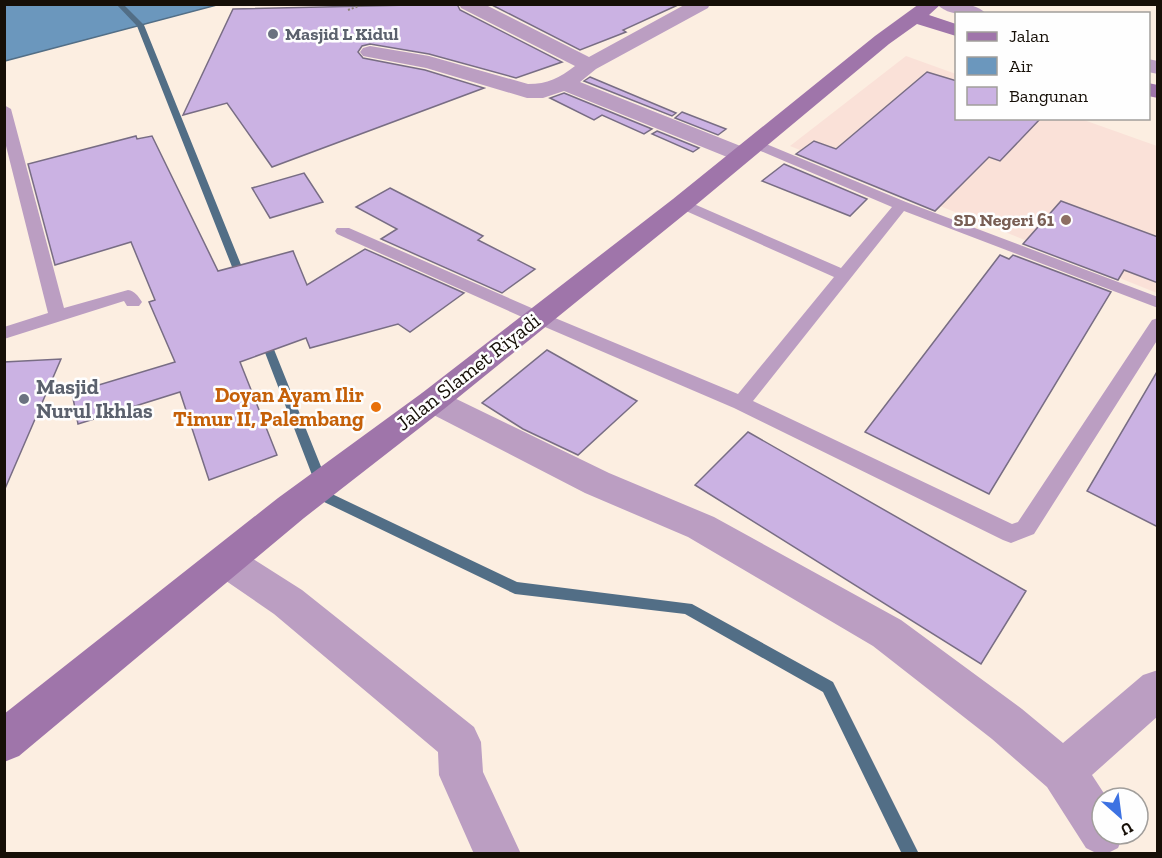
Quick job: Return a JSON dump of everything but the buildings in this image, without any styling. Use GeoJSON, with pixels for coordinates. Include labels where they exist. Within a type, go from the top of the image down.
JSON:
{"type":"FeatureCollection","features":[{"type":"Feature","properties":{"kind":"street"},"geometry":{"type":"LineString","coordinates":[[468,4],[589,65]]}},
{"type":"Feature","properties":{"kind":"street"},"geometry":{"type":"LineString","coordinates":[[370,52],[429,62],[527,92],[543,91],[565,84],[589,65],[701,4]]}},
{"type":"Feature","properties":{"kind":"street"},"geometry":{"type":"LineString","coordinates":[[946,4],[970,12]]}},
{"type":"Feature","properties":{"kind":"street"},"geometry":{"type":"LineString","coordinates":[[923,11],[955,29]]}},
{"type":"Feature","properties":{"kind":"street","name":"Jalan Slamet Riyadi"},"geometry":{"type":"LineString","coordinates":[[4,741],[291,508],[433,401],[682,204],[882,40],[923,11]]}},
{"type":"Feature","properties":{"kind":"street"},"geometry":{"type":"LineString","coordinates":[[565,84],[747,149]]}},
{"type":"Feature","properties":{"kind":"street"},"geometry":{"type":"LineString","coordinates":[[433,401],[597,483],[701,527],[887,633],[1006,724],[1063,771],[1090,813]]}},
{"type":"Feature","properties":{"kind":"street"},"geometry":{"type":"LineString","coordinates":[[226,561],[288,602],[459,742],[461,775],[498,854]]}},
{"type":"Feature","properties":{"kind":"street"},"geometry":{"type":"LineString","coordinates":[[1063,771],[1158,689]]}},
{"type":"Feature","properties":{"kind":"lane"},"geometry":{"type":"LineString","coordinates":[[4,109],[58,317]]}},
{"type":"Feature","properties":{"kind":"lane"},"geometry":{"type":"LineString","coordinates":[[747,149],[1158,303]]}},
{"type":"Feature","properties":{"kind":"lane"},"geometry":{"type":"LineString","coordinates":[[682,204],[844,274]]}},
{"type":"Feature","properties":{"kind":"lane"},"geometry":{"type":"LineString","coordinates":[[741,403],[901,205]]}},
{"type":"Feature","properties":{"kind":"lane"},"geometry":{"type":"LineString","coordinates":[[343,231],[537,317],[741,403],[1011,534],[1026,528],[1158,324]]}},
{"type":"Feature","properties":{"kind":"lane"},"geometry":{"type":"LineString","coordinates":[[4,333],[126,295],[133,302]]}},
{"type":"Feature","properties":{"kind":"path"},"geometry":{"type":"LineString","coordinates":[[348,10],[364,4]]}},
{"type":"Feature","properties":{"kind":"shaded area","name":"SD Negeri 61"},"geometry":{"type":"Polygon","coordinates":[[[906,56],[955,74],[955,120],[1084,120],[1157,146],[1157,293],[790,146],[906,56]]]}},
{"type":"Feature","properties":{"kind":"water"},"geometry":{"type":"Polygon","coordinates":[[[5,4],[217,4],[217,5],[5,61],[5,4]]]}},
{"type":"Feature","properties":{"kind":"waterway"},"geometry":{"type":"LineString","coordinates":[[119,4],[140,25],[243,282]]}},
{"type":"Feature","properties":{"kind":"waterway"},"geometry":{"type":"LineString","coordinates":[[264,337],[327,497],[515,588],[687,608],[828,687],[911,854]]}},
{"type":"Feature","properties":{"kind":"place","name":"Masjid L Kidul"},"geometry":{"type":"Point","coordinates":[273,34]}},
{"type":"Feature","properties":{"kind":"place","name":"SD Negeri 61"},"geometry":{"type":"Point","coordinates":[1066,220]}},
{"type":"Feature","properties":{"kind":"place","name":"Masjid Nurul Ikhlas"},"geometry":{"type":"Point","coordinates":[24,399]}},
{"type":"Feature","properties":{"kind":"place","name":"Doyan Ayam Ilir Timur II, Palembang"},"geometry":{"type":"Point","coordinates":[376,407]}}]}
